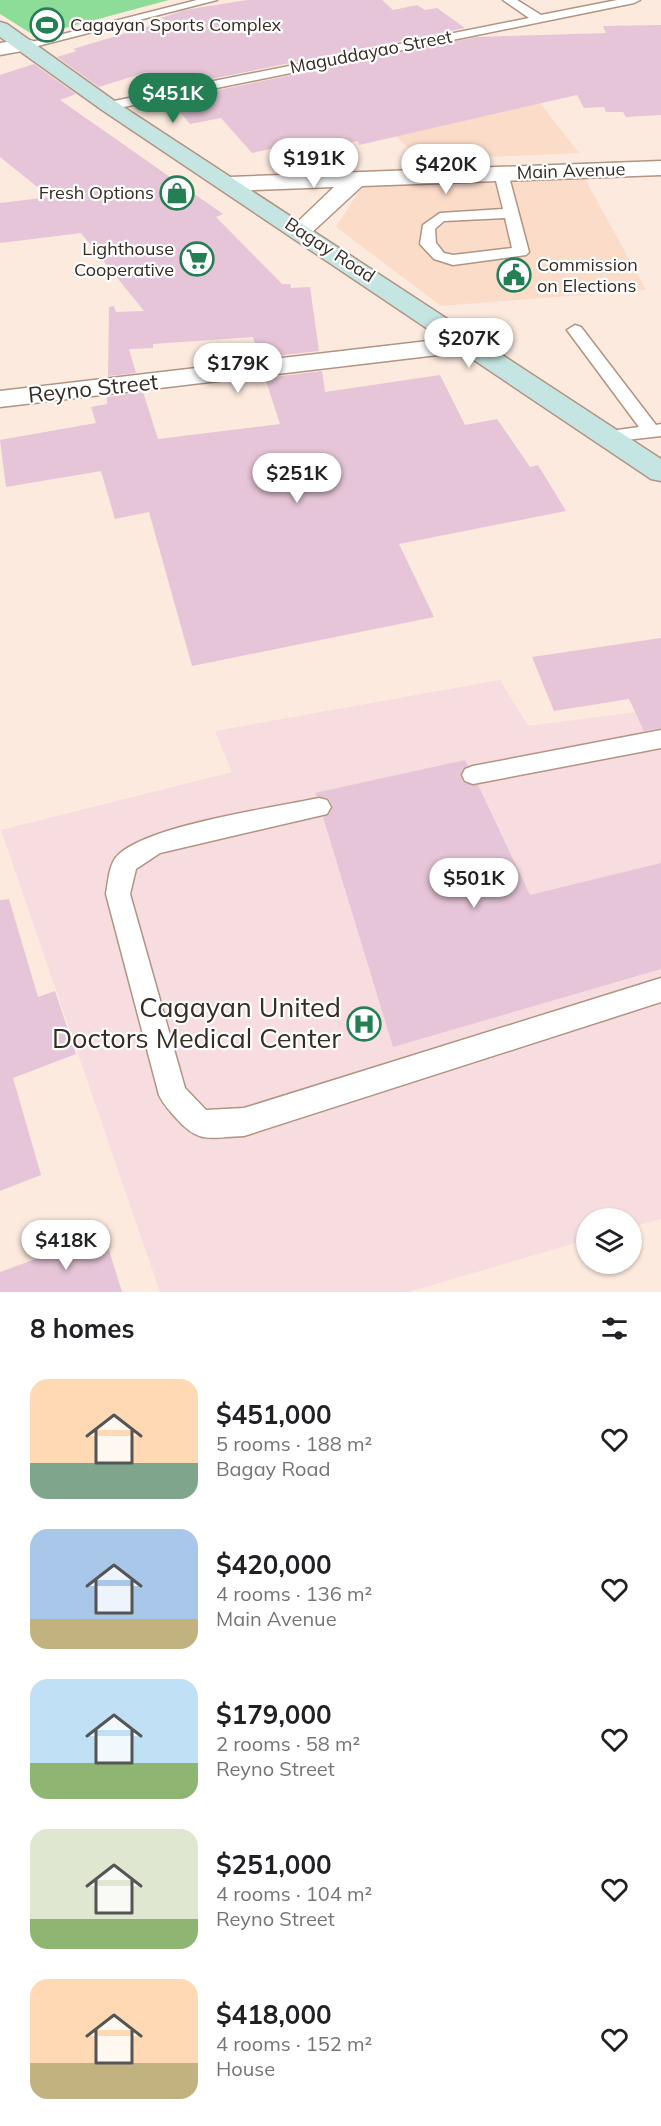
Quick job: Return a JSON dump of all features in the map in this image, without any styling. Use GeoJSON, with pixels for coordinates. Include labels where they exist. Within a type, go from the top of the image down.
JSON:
{"type":"FeatureCollection","features":[{"type":"Feature","properties":{"kind":"main road","name":"Bagay Road"},"geometry":{"type":"LineString","coordinates":[[0,28],[109,106],[230,184],[661,472]]}},
{"type":"Feature","properties":{"kind":"street"},"geometry":{"type":"LineString","coordinates":[[0,49],[26,45]]}},
{"type":"Feature","properties":{"kind":"street","name":"Main Avenue"},"geometry":{"type":"LineString","coordinates":[[230,184],[661,168]]}},
{"type":"Feature","properties":{"kind":"street"},"geometry":{"type":"LineString","coordinates":[[300,231],[356,179]]}},
{"type":"Feature","properties":{"kind":"street","name":"Reyno Street"},"geometry":{"type":"LineString","coordinates":[[0,399],[471,344]]}},
{"type":"Feature","properties":{"kind":"lane"},"geometry":{"type":"LineString","coordinates":[[26,45],[211,0]]}},
{"type":"Feature","properties":{"kind":"lane"},"geometry":{"type":"LineString","coordinates":[[509,0],[539,19]]}},
{"type":"Feature","properties":{"kind":"lane","name":"Maguddayao Street"},"geometry":{"type":"LineString","coordinates":[[109,106],[634,0]]}},
{"type":"Feature","properties":{"kind":"lane"},"geometry":{"type":"LineString","coordinates":[[501,173],[511,213],[520,252],[453,260],[439,256],[428,244],[428,228],[440,217],[511,213]]}},
{"type":"Feature","properties":{"kind":"lane"},"geometry":{"type":"LineString","coordinates":[[575,330],[656,430]]}},
{"type":"Feature","properties":{"kind":"lane"},"geometry":{"type":"LineString","coordinates":[[609,436],[656,430]]}},
{"type":"Feature","properties":{"kind":"lane"},"geometry":{"type":"LineString","coordinates":[[473,775],[661,739]]}},
{"type":"Feature","properties":{"kind":"lane"},"geometry":{"type":"LineString","coordinates":[[319,807],[153,844],[125,863],[118,894],[173,1095],[200,1124],[244,1122],[661,990]]}},
{"type":"Feature","properties":{"kind":"shaded area"},"geometry":{"type":"Polygon","coordinates":[[[474,35],[530,90],[579,153],[420,160],[326,66],[474,35]]]}},
{"type":"Feature","properties":{"kind":"shaded area"},"geometry":{"type":"Polygon","coordinates":[[[584,177],[646,290],[441,306],[336,227],[363,185],[584,177]]]}},
{"type":"Feature","properties":{"kind":"shaded area","name":"Cagayan United Doctors Medical Center"},"geometry":{"type":"Polygon","coordinates":[[[500,680],[528,726],[661,709],[661,1219],[642,1224],[642,1208],[576,1208],[576,1243],[408,1292],[160,1292],[1,830],[232,772],[215,731],[500,680]]]}},
{"type":"Feature","properties":{"kind":"green space","name":"Cagayan Sports Complex"},"geometry":{"type":"Polygon","coordinates":[[[0,0],[169,0],[35,36],[0,14],[0,0]]]}},
{"type":"Feature","properties":{"kind":"building"},"geometry":{"type":"Polygon","coordinates":[[[247,0],[382,0],[393,10],[417,5],[425,10],[437,8],[465,28],[161,89],[147,72],[99,87],[57,57],[77,51],[73,49],[166,21],[161,18],[185,10],[247,0]]]}},
{"type":"Feature","properties":{"kind":"building"},"geometry":{"type":"Polygon","coordinates":[[[661,25],[661,115],[626,117],[623,112],[606,112],[604,107],[584,108],[577,95],[359,145],[358,141],[327,148],[318,139],[252,153],[221,118],[190,124],[170,100],[477,37],[606,33],[603,26],[661,25]]]}},
{"type":"Feature","properties":{"kind":"building"},"geometry":{"type":"Polygon","coordinates":[[[34,64],[76,94],[60,100],[223,214],[216,217],[282,284],[290,284],[291,288],[310,287],[319,351],[259,358],[253,337],[153,344],[153,348],[129,349],[136,373],[108,376],[109,307],[114,306],[116,312],[144,311],[81,233],[0,243],[0,203],[50,197],[0,157],[0,75],[34,64]]]}},
{"type":"Feature","properties":{"kind":"building"},"geometry":{"type":"Polygon","coordinates":[[[322,371],[325,392],[440,375],[465,425],[497,419],[530,467],[538,465],[566,511],[399,544],[434,617],[192,666],[149,512],[115,519],[101,471],[6,487],[0,440],[96,423],[91,407],[107,404],[107,397],[143,392],[158,439],[280,424],[265,378],[322,371]]]}},
{"type":"Feature","properties":{"kind":"building"},"geometry":{"type":"Polygon","coordinates":[[[661,638],[661,728],[644,731],[629,699],[554,711],[532,657],[661,638]]]}},
{"type":"Feature","properties":{"kind":"building"},"geometry":{"type":"Polygon","coordinates":[[[465,760],[468,766],[463,768],[460,776],[464,783],[478,785],[530,895],[661,863],[661,969],[393,1047],[323,817],[329,815],[333,806],[328,798],[316,796],[315,793],[465,760]]]}},
{"type":"Feature","properties":{"kind":"building"},"geometry":{"type":"Polygon","coordinates":[[[9,899],[38,997],[55,991],[76,1054],[13,1078],[41,1175],[0,1191],[0,900],[9,899]]]}},
{"type":"Feature","properties":{"kind":"building"},"geometry":{"type":"Polygon","coordinates":[[[104,1234],[122,1292],[0,1292],[0,1272],[104,1234]]]}},
{"type":"Feature","properties":{"kind":"place","name":"Cagayan Sports Complex"},"geometry":{"type":"Point","coordinates":[47,25]}},
{"type":"Feature","properties":{"kind":"place","name":"Fresh Options"},"geometry":{"type":"Point","coordinates":[177,193]}},
{"type":"Feature","properties":{"kind":"place","name":"Lighthouse Cooperative"},"geometry":{"type":"Point","coordinates":[197,259]}},
{"type":"Feature","properties":{"kind":"place","name":"Commission on Elections"},"geometry":{"type":"Point","coordinates":[514,275]}},
{"type":"Feature","properties":{"kind":"place","name":"Cagayan United Doctors Medical Center"},"geometry":{"type":"Point","coordinates":[364,1024]}}]}
